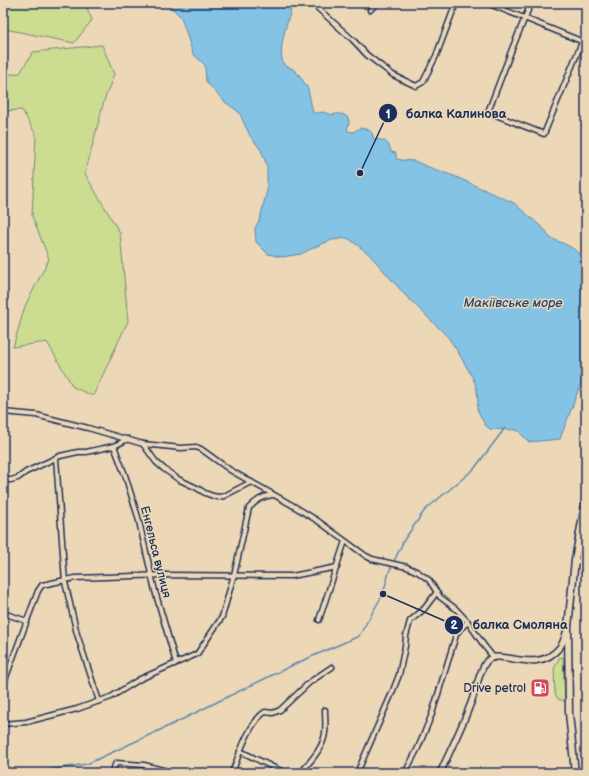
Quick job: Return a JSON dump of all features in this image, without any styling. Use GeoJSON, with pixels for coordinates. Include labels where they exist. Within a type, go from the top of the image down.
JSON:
{"type":"FeatureCollection","features":[{"type":"Feature","properties":{"kind":"main road"},"geometry":{"type":"LineString","coordinates":[[575,773],[569,713],[568,627],[575,560],[586,500]]}},
{"type":"Feature","properties":{"kind":"street"},"geometry":{"type":"LineString","coordinates":[[370,10],[377,3]]}},
{"type":"Feature","properties":{"kind":"street"},"geometry":{"type":"LineString","coordinates":[[313,4],[353,40],[367,55],[393,75],[416,86],[423,82],[436,56],[456,3]]}},
{"type":"Feature","properties":{"kind":"street"},"geometry":{"type":"LineString","coordinates":[[487,3],[525,18],[584,42],[544,134],[488,112],[512,49],[525,18],[531,3]]}},
{"type":"Feature","properties":{"kind":"street"},"geometry":{"type":"LineString","coordinates":[[3,412],[36,415],[143,444],[181,448],[196,447],[201,449],[230,470],[318,521],[372,559],[398,564],[418,572],[429,580],[440,597],[456,609],[468,622],[494,658]]}},
{"type":"Feature","properties":{"kind":"street"},"geometry":{"type":"LineString","coordinates":[[3,480],[18,478],[26,472],[56,458],[78,452],[86,452],[114,446],[128,439]]}},
{"type":"Feature","properties":{"kind":"street"},"geometry":{"type":"LineString","coordinates":[[143,444],[156,462],[164,469],[178,479],[213,496],[224,496],[251,482]]}},
{"type":"Feature","properties":{"kind":"street","name":"Енгельса вулиця"},"geometry":{"type":"LineString","coordinates":[[114,446],[138,517],[155,591],[176,663]]}},
{"type":"Feature","properties":{"kind":"street"},"geometry":{"type":"LineString","coordinates":[[56,458],[65,580],[77,634],[99,701]]}},
{"type":"Feature","properties":{"kind":"street"},"geometry":{"type":"LineString","coordinates":[[3,724],[26,722],[77,709],[111,697],[140,680],[197,654],[222,617],[234,575],[249,508],[262,497],[274,495]]}},
{"type":"Feature","properties":{"kind":"street"},"geometry":{"type":"LineString","coordinates":[[319,620],[345,541]]}},
{"type":"Feature","properties":{"kind":"street"},"geometry":{"type":"LineString","coordinates":[[575,560],[586,564]]}},
{"type":"Feature","properties":{"kind":"street"},"geometry":{"type":"LineString","coordinates":[[3,685],[38,591],[42,585],[75,578],[151,575],[292,576],[336,568]]}},
{"type":"Feature","properties":{"kind":"street"},"geometry":{"type":"LineString","coordinates":[[357,773],[399,675],[410,622],[424,609],[437,592]]}},
{"type":"Feature","properties":{"kind":"street"},"geometry":{"type":"LineString","coordinates":[[3,612],[27,621]]}},
{"type":"Feature","properties":{"kind":"street"},"geometry":{"type":"LineString","coordinates":[[405,773],[418,748],[432,714],[456,635],[468,622]]}},
{"type":"Feature","properties":{"kind":"street"},"geometry":{"type":"LineString","coordinates":[[440,773],[468,710],[482,669],[487,660],[498,657],[534,662],[542,660],[552,655],[561,646],[568,627]]}},
{"type":"Feature","properties":{"kind":"street"},"geometry":{"type":"LineString","coordinates":[[232,773],[240,751],[253,724],[261,714],[264,712],[273,714],[280,710],[310,682],[332,667]]}},
{"type":"Feature","properties":{"kind":"street"},"geometry":{"type":"LineString","coordinates":[[301,773],[314,758],[323,740],[325,733],[325,710]]}},
{"type":"Feature","properties":{"kind":"street"},"geometry":{"type":"LineString","coordinates":[[240,751],[285,773]]}},
{"type":"Feature","properties":{"kind":"street"},"geometry":{"type":"LineString","coordinates":[[111,773],[116,763],[144,765],[174,773]]}},
{"type":"Feature","properties":{"kind":"green space"},"geometry":{"type":"Polygon","coordinates":[[[3,3],[85,3],[92,20],[74,43],[5,29],[3,30],[3,3]]]}},
{"type":"Feature","properties":{"kind":"green space"},"geometry":{"type":"Polygon","coordinates":[[[102,45],[114,74],[104,101],[85,174],[120,233],[128,321],[93,396],[73,387],[47,342],[13,347],[25,306],[49,259],[32,216],[36,135],[22,110],[3,111],[3,75],[20,73],[33,52],[102,45]]]}},
{"type":"Feature","properties":{"kind":"green space"},"geometry":{"type":"Polygon","coordinates":[[[563,657],[565,701],[558,699],[555,694],[554,669],[559,658],[563,657]]]}},
{"type":"Feature","properties":{"kind":"water","name":"Макіївське море"},"geometry":{"type":"Polygon","coordinates":[[[149,3],[293,3],[282,43],[282,58],[284,65],[293,69],[300,76],[308,89],[313,113],[323,112],[332,115],[339,114],[347,116],[349,122],[347,131],[353,132],[361,128],[369,130],[374,139],[383,141],[389,145],[391,152],[396,153],[396,159],[414,161],[454,176],[514,203],[546,231],[550,238],[577,252],[586,266],[586,370],[560,439],[529,442],[517,430],[490,429],[485,425],[477,409],[477,390],[473,378],[448,337],[405,295],[369,254],[348,238],[332,240],[301,254],[282,257],[268,254],[256,242],[255,228],[260,219],[267,190],[267,166],[261,150],[250,136],[239,112],[225,102],[206,82],[205,65],[193,54],[181,17],[169,5],[152,6],[149,3]]]}},
{"type":"Feature","properties":{"kind":"waterway"},"geometry":{"type":"LineString","coordinates":[[27,773],[87,764],[173,724],[295,664],[359,636],[383,594],[389,572],[404,540],[425,510],[474,469],[505,428]]}},
{"type":"Feature","properties":{"kind":"place","name":"балка Калинова"},"geometry":{"type":"Point","coordinates":[360,173]}},
{"type":"Feature","properties":{"kind":"place","name":"балка Смоляна"},"geometry":{"type":"Point","coordinates":[383,594]}},
{"type":"Feature","properties":{"kind":"place","name":"Drive petrol"},"geometry":{"type":"Point","coordinates":[540,688]}}]}
